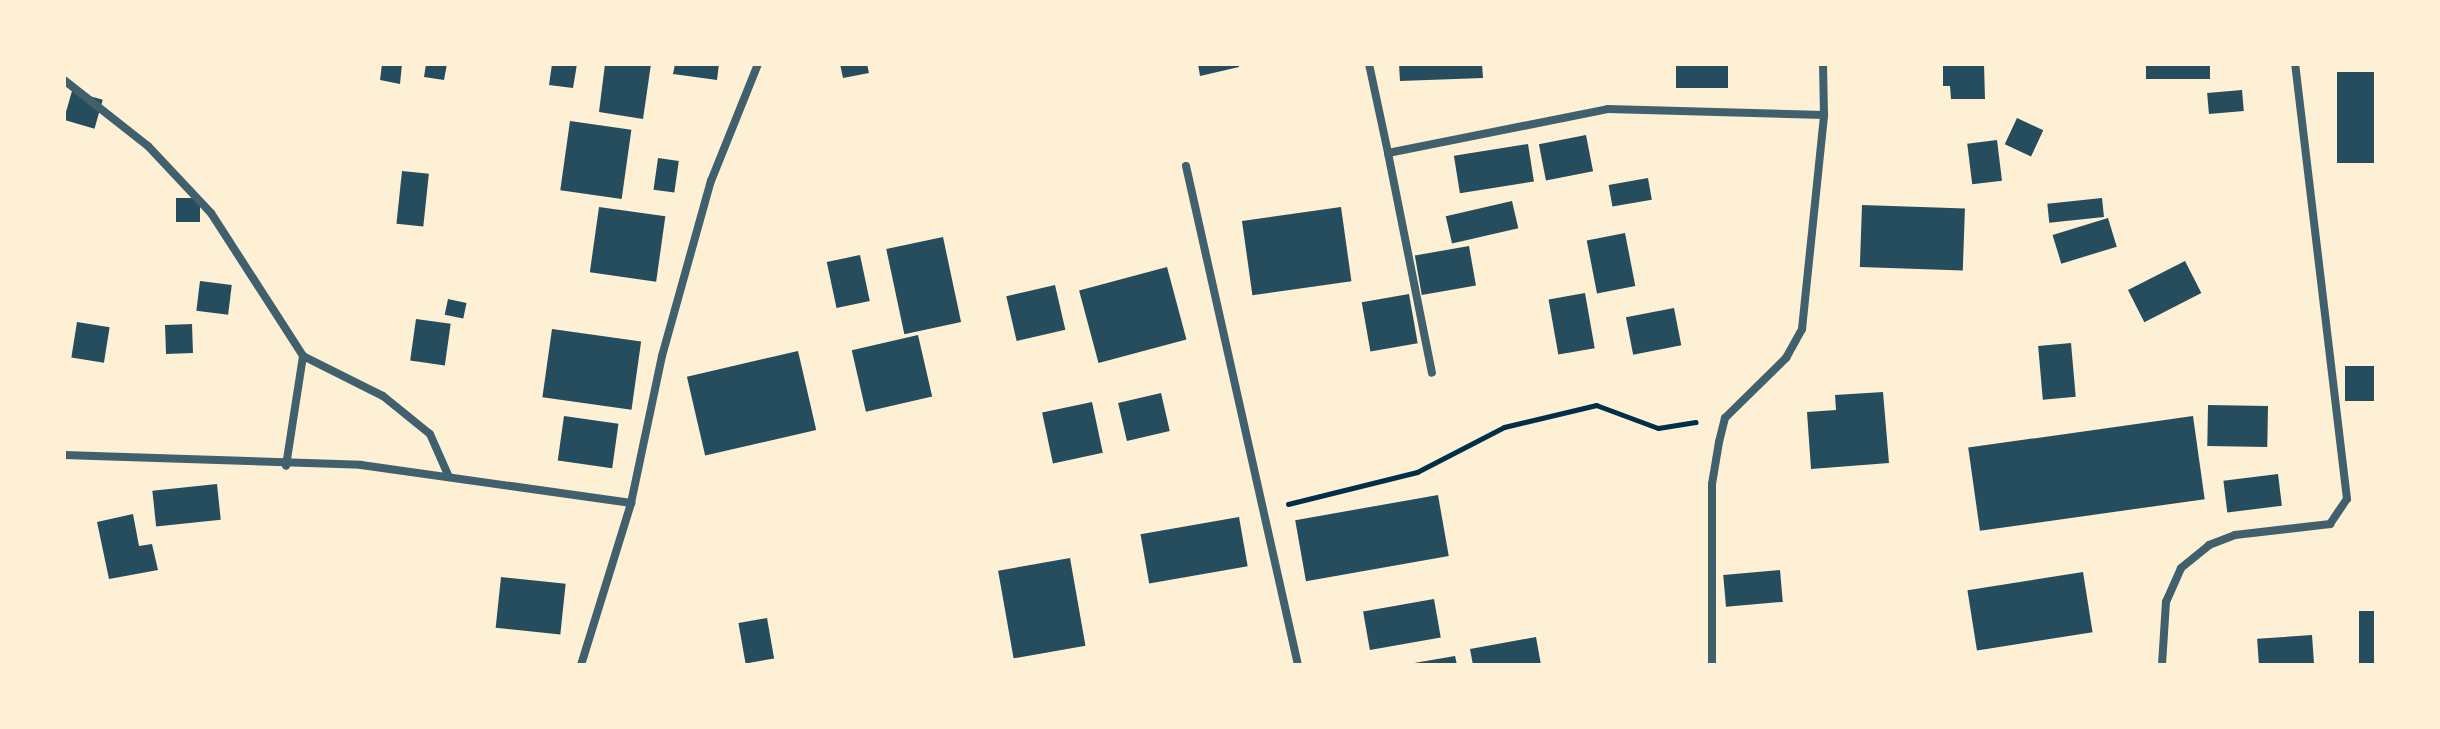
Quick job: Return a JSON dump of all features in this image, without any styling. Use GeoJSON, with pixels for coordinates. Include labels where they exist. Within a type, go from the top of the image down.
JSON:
{"type":"FeatureCollection","features":[{"type":"Feature","properties":{"kind":"street"},"geometry":{"type":"LineString","coordinates":[[581,665],[631,503],[662,356],[711,181],[758,64]]}},
{"type":"Feature","properties":{"kind":"street"},"geometry":{"type":"LineString","coordinates":[[1369,64],[1432,373]]}},
{"type":"Feature","properties":{"kind":"street"},"geometry":{"type":"LineString","coordinates":[[1712,665],[1712,484],[1725,418],[1786,358],[1802,329],[1824,115],[1823,64]]}},
{"type":"Feature","properties":{"kind":"street"},"geometry":{"type":"LineString","coordinates":[[2162,665],[2166,602],[2181,568],[2209,545],[2235,535],[2330,524],[2347,499],[2295,64]]}},
{"type":"Feature","properties":{"kind":"street"},"geometry":{"type":"LineString","coordinates":[[64,80],[148,146],[211,213],[303,356],[383,396],[430,434],[449,477]]}},
{"type":"Feature","properties":{"kind":"street"},"geometry":{"type":"LineString","coordinates":[[1388,153],[1608,109],[1824,115]]}},
{"type":"Feature","properties":{"kind":"street"},"geometry":{"type":"LineString","coordinates":[[1186,166],[1298,665]]}},
{"type":"Feature","properties":{"kind":"street"},"geometry":{"type":"LineString","coordinates":[[286,466],[303,356]]}},
{"type":"Feature","properties":{"kind":"street"},"geometry":{"type":"LineString","coordinates":[[64,455],[161,455],[286,466],[361,465],[631,503]]}},
{"type":"Feature","properties":{"kind":"path"},"geometry":{"type":"LineString","coordinates":[[1264,509],[1417,472],[1504,427],[1596,405],[1658,428],[1725,418]]}},
{"type":"Feature","properties":{"kind":"building"},"geometry":{"type":"Polygon","coordinates":[[[382,64],[402,64],[400,84],[380,80],[382,64]]]}},
{"type":"Feature","properties":{"kind":"building"},"geometry":{"type":"Polygon","coordinates":[[[426,64],[447,64],[444,80],[424,77],[426,64]]]}},
{"type":"Feature","properties":{"kind":"building"},"geometry":{"type":"Polygon","coordinates":[[[552,64],[577,64],[573,88],[549,85],[552,64]]]}},
{"type":"Feature","properties":{"kind":"building"},"geometry":{"type":"Polygon","coordinates":[[[605,64],[651,64],[643,119],[599,112],[605,64]]]}},
{"type":"Feature","properties":{"kind":"building"},"geometry":{"type":"Polygon","coordinates":[[[675,64],[719,64],[717,80],[673,74],[675,64]]]}},
{"type":"Feature","properties":{"kind":"building"},"geometry":{"type":"Polygon","coordinates":[[[840,64],[867,64],[869,73],[843,78],[840,64]]]}},
{"type":"Feature","properties":{"kind":"building"},"geometry":{"type":"Polygon","coordinates":[[[1198,64],[1239,64],[1239,67],[1200,76],[1198,64]]]}},
{"type":"Feature","properties":{"kind":"building"},"geometry":{"type":"Polygon","coordinates":[[[1399,64],[1482,64],[1483,78],[1400,81],[1399,64]]]}},
{"type":"Feature","properties":{"kind":"building"},"geometry":{"type":"Polygon","coordinates":[[[1676,64],[1728,64],[1728,88],[1676,88],[1676,64]]]}},
{"type":"Feature","properties":{"kind":"building"},"geometry":{"type":"Polygon","coordinates":[[[1943,64],[1984,64],[1985,99],[1951,99],[1950,86],[1943,86],[1943,64]]]}},
{"type":"Feature","properties":{"kind":"building"},"geometry":{"type":"Polygon","coordinates":[[[2146,64],[2210,64],[2210,79],[2146,79],[2146,64]]]}},
{"type":"Feature","properties":{"kind":"building"},"geometry":{"type":"Polygon","coordinates":[[[2337,72],[2376,72],[2376,163],[2337,163],[2337,72]]]}},
{"type":"Feature","properties":{"kind":"building"},"geometry":{"type":"Polygon","coordinates":[[[2242,90],[2244,111],[2209,114],[2207,93],[2242,90]]]}},
{"type":"Feature","properties":{"kind":"building"},"geometry":{"type":"Polygon","coordinates":[[[72,91],[103,100],[94,129],[64,120],[72,91]]]}},
{"type":"Feature","properties":{"kind":"building"},"geometry":{"type":"Polygon","coordinates":[[[2017,118],[2043,130],[2031,157],[2005,144],[2017,118]]]}},
{"type":"Feature","properties":{"kind":"building"},"geometry":{"type":"Polygon","coordinates":[[[570,121],[631,130],[622,199],[560,190],[570,121]]]}},
{"type":"Feature","properties":{"kind":"building"},"geometry":{"type":"Polygon","coordinates":[[[1586,135],[1593,171],[1546,180],[1539,144],[1586,135]]]}},
{"type":"Feature","properties":{"kind":"building"},"geometry":{"type":"Polygon","coordinates":[[[1997,140],[2002,181],[1972,184],[1967,144],[1997,140]]]}},
{"type":"Feature","properties":{"kind":"building"},"geometry":{"type":"Polygon","coordinates":[[[1528,144],[1534,182],[1460,193],[1454,156],[1528,144]]]}},
{"type":"Feature","properties":{"kind":"building"},"geometry":{"type":"Polygon","coordinates":[[[658,158],[679,161],[674,193],[654,190],[658,158]]]}},
{"type":"Feature","properties":{"kind":"building"},"geometry":{"type":"Polygon","coordinates":[[[402,171],[429,174],[423,227],[396,224],[402,171]]]}},
{"type":"Feature","properties":{"kind":"building"},"geometry":{"type":"Polygon","coordinates":[[[1648,178],[1652,200],[1612,207],[1609,185],[1648,178]]]}},
{"type":"Feature","properties":{"kind":"building"},"geometry":{"type":"Polygon","coordinates":[[[176,198],[200,198],[200,222],[176,222],[176,198]]]}},
{"type":"Feature","properties":{"kind":"building"},"geometry":{"type":"Polygon","coordinates":[[[2102,198],[2104,217],[2049,223],[2047,204],[2102,198]]]}},
{"type":"Feature","properties":{"kind":"building"},"geometry":{"type":"Polygon","coordinates":[[[1512,201],[1518,228],[1452,244],[1446,216],[1512,201]]]}},
{"type":"Feature","properties":{"kind":"building"},"geometry":{"type":"Polygon","coordinates":[[[1862,205],[1965,209],[1963,271],[1860,267],[1862,205]]]}},
{"type":"Feature","properties":{"kind":"building"},"geometry":{"type":"Polygon","coordinates":[[[599,207],[665,216],[656,282],[590,272],[599,207]]]}},
{"type":"Feature","properties":{"kind":"building"},"geometry":{"type":"Polygon","coordinates":[[[1341,207],[1351,281],[1252,295],[1242,221],[1341,207]]]}},
{"type":"Feature","properties":{"kind":"building"},"geometry":{"type":"Polygon","coordinates":[[[2108,218],[2117,247],[2061,264],[2053,235],[2108,218]]]}},
{"type":"Feature","properties":{"kind":"building"},"geometry":{"type":"Polygon","coordinates":[[[1625,233],[1635,286],[1597,293],[1587,240],[1625,233]]]}},
{"type":"Feature","properties":{"kind":"building"},"geometry":{"type":"Polygon","coordinates":[[[943,237],[961,322],[904,334],[886,249],[943,237]]]}},
{"type":"Feature","properties":{"kind":"building"},"geometry":{"type":"Polygon","coordinates":[[[1469,246],[1476,285],[1422,295],[1415,256],[1469,246]]]}},
{"type":"Feature","properties":{"kind":"building"},"geometry":{"type":"Polygon","coordinates":[[[860,255],[870,301],[837,308],[827,262],[860,255]]]}},
{"type":"Feature","properties":{"kind":"building"},"geometry":{"type":"Polygon","coordinates":[[[2185,261],[2201,293],[2144,322],[2128,290],[2185,261]]]}},
{"type":"Feature","properties":{"kind":"building"},"geometry":{"type":"Polygon","coordinates":[[[1167,267],[1186,339],[1099,363],[1079,291],[1167,267]]]}},
{"type":"Feature","properties":{"kind":"building"},"geometry":{"type":"Polygon","coordinates":[[[200,281],[232,285],[228,315],[196,311],[200,281]]]}},
{"type":"Feature","properties":{"kind":"building"},"geometry":{"type":"Polygon","coordinates":[[[1055,285],[1065,330],[1017,341],[1006,296],[1055,285]]]}},
{"type":"Feature","properties":{"kind":"building"},"geometry":{"type":"Polygon","coordinates":[[[1585,293],[1595,348],[1558,355],[1549,299],[1585,293]]]}},
{"type":"Feature","properties":{"kind":"building"},"geometry":{"type":"Polygon","coordinates":[[[1409,294],[1418,343],[1370,352],[1362,302],[1409,294]]]}},
{"type":"Feature","properties":{"kind":"building"},"geometry":{"type":"Polygon","coordinates":[[[448,299],[467,303],[463,319],[445,315],[448,299]]]}},
{"type":"Feature","properties":{"kind":"building"},"geometry":{"type":"Polygon","coordinates":[[[1674,308],[1681,345],[1633,355],[1626,317],[1674,308]]]}},
{"type":"Feature","properties":{"kind":"building"},"geometry":{"type":"Polygon","coordinates":[[[416,319],[451,324],[445,365],[410,361],[416,319]]]}},
{"type":"Feature","properties":{"kind":"building"},"geometry":{"type":"Polygon","coordinates":[[[77,322],[110,327],[104,363],[71,358],[77,322]]]}},
{"type":"Feature","properties":{"kind":"building"},"geometry":{"type":"Polygon","coordinates":[[[192,324],[193,353],[166,354],[165,325],[192,324]]]}},
{"type":"Feature","properties":{"kind":"building"},"geometry":{"type":"Polygon","coordinates":[[[552,329],[641,342],[632,410],[542,397],[552,329]]]}},
{"type":"Feature","properties":{"kind":"building"},"geometry":{"type":"Polygon","coordinates":[[[918,335],[932,396],[866,412],[852,350],[918,335]]]}},
{"type":"Feature","properties":{"kind":"building"},"geometry":{"type":"Polygon","coordinates":[[[2071,343],[2076,397],[2043,400],[2038,346],[2071,343]]]}},
{"type":"Feature","properties":{"kind":"building"},"geometry":{"type":"Polygon","coordinates":[[[798,351],[816,430],[705,456],[687,377],[798,351]]]}},
{"type":"Feature","properties":{"kind":"building"},"geometry":{"type":"Polygon","coordinates":[[[2345,366],[2376,366],[2376,401],[2345,401],[2345,366]]]}},
{"type":"Feature","properties":{"kind":"building"},"geometry":{"type":"Polygon","coordinates":[[[1883,392],[1889,463],[1811,469],[1807,412],[1836,410],[1835,395],[1883,392]]]}},
{"type":"Feature","properties":{"kind":"building"},"geometry":{"type":"Polygon","coordinates":[[[1161,393],[1170,431],[1127,441],[1118,403],[1161,393]]]}},
{"type":"Feature","properties":{"kind":"building"},"geometry":{"type":"Polygon","coordinates":[[[1092,402],[1103,453],[1053,463],[1042,413],[1092,402]]]}},
{"type":"Feature","properties":{"kind":"building"},"geometry":{"type":"Polygon","coordinates":[[[2208,405],[2268,406],[2267,447],[2207,446],[2208,405]]]}},
{"type":"Feature","properties":{"kind":"building"},"geometry":{"type":"Polygon","coordinates":[[[564,416],[618,424],[612,468],[558,461],[564,416]]]}},
{"type":"Feature","properties":{"kind":"building"},"geometry":{"type":"Polygon","coordinates":[[[2193,416],[2205,499],[1980,531],[1968,448],[2193,416]]]}},
{"type":"Feature","properties":{"kind":"building"},"geometry":{"type":"Polygon","coordinates":[[[2278,474],[2282,506],[2227,512],[2223,481],[2278,474]]]}},
{"type":"Feature","properties":{"kind":"building"},"geometry":{"type":"Polygon","coordinates":[[[217,484],[221,520],[156,527],[152,491],[217,484]]]}},
{"type":"Feature","properties":{"kind":"building"},"geometry":{"type":"Polygon","coordinates":[[[1438,495],[1449,556],[1306,581],[1295,520],[1438,495]]]}},
{"type":"Feature","properties":{"kind":"building"},"geometry":{"type":"Polygon","coordinates":[[[133,514],[139,546],[152,544],[158,570],[109,579],[97,522],[133,514]]]}},
{"type":"Feature","properties":{"kind":"building"},"geometry":{"type":"Polygon","coordinates":[[[1239,517],[1248,566],[1149,584],[1141,534],[1239,517]]]}},
{"type":"Feature","properties":{"kind":"building"},"geometry":{"type":"Polygon","coordinates":[[[1070,558],[1085,646],[1014,658],[998,571],[1070,558]]]}},
{"type":"Feature","properties":{"kind":"building"},"geometry":{"type":"Polygon","coordinates":[[[1780,570],[1783,602],[1726,607],[1723,575],[1780,570]]]}},
{"type":"Feature","properties":{"kind":"building"},"geometry":{"type":"Polygon","coordinates":[[[2083,572],[2093,632],[1977,651],[1967,590],[2083,572]]]}},
{"type":"Feature","properties":{"kind":"building"},"geometry":{"type":"Polygon","coordinates":[[[501,577],[566,584],[560,635],[496,628],[501,577]]]}},
{"type":"Feature","properties":{"kind":"building"},"geometry":{"type":"Polygon","coordinates":[[[1434,599],[1441,637],[1370,650],[1363,612],[1434,599]]]}},
{"type":"Feature","properties":{"kind":"building"},"geometry":{"type":"Polygon","coordinates":[[[2359,611],[2376,611],[2376,665],[2359,665],[2359,611]]]}},
{"type":"Feature","properties":{"kind":"building"},"geometry":{"type":"Polygon","coordinates":[[[767,618],[774,658],[746,663],[738,623],[767,618]]]}},
{"type":"Feature","properties":{"kind":"building"},"geometry":{"type":"Polygon","coordinates":[[[2312,635],[2314,665],[2259,665],[2257,639],[2312,635]]]}},
{"type":"Feature","properties":{"kind":"building"},"geometry":{"type":"Polygon","coordinates":[[[1536,637],[1541,665],[1473,665],[1470,649],[1536,637]]]}},
{"type":"Feature","properties":{"kind":"building"},"geometry":{"type":"Polygon","coordinates":[[[1455,656],[1457,665],[1414,665],[1414,663],[1455,656]]]}}]}
